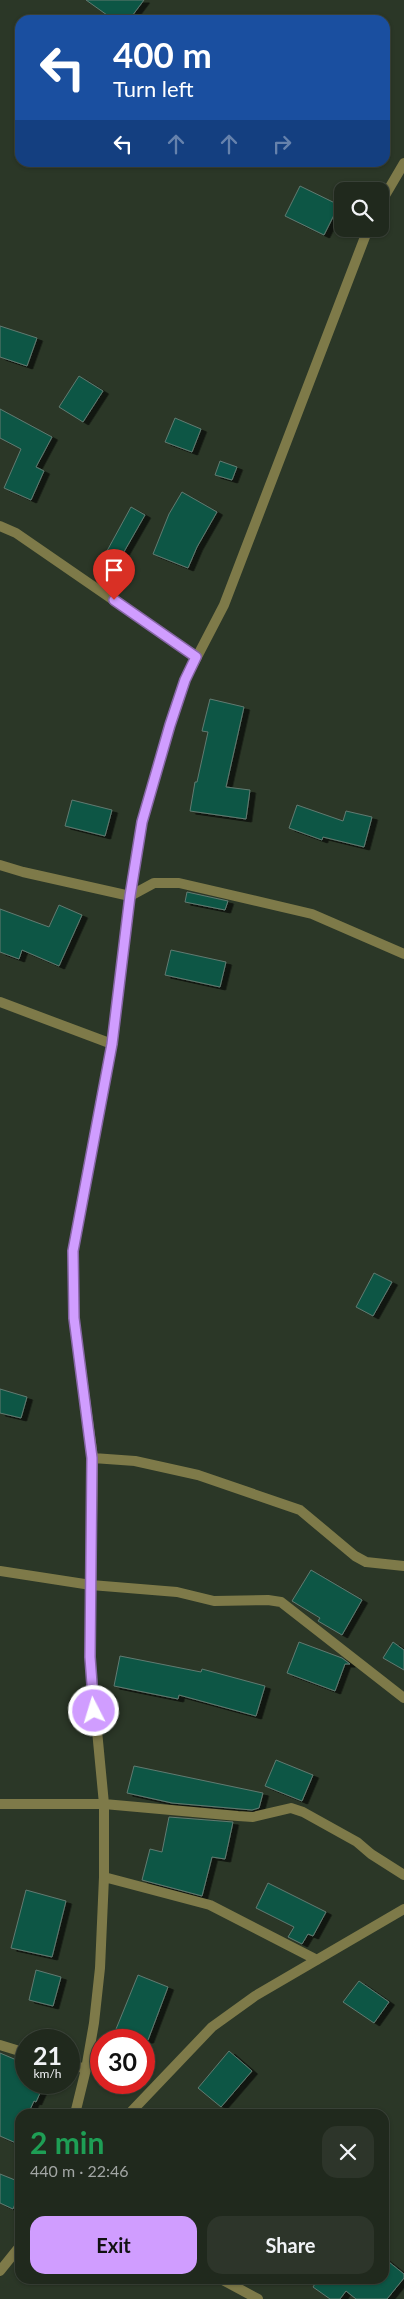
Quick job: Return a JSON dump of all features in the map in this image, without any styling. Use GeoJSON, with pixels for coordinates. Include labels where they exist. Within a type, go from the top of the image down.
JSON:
{"type":"FeatureCollection","features":[{"type":"Feature","properties":{"kind":"street"},"geometry":{"type":"LineString","coordinates":[[389,189],[404,163]]}},
{"type":"Feature","properties":{"kind":"street"},"geometry":{"type":"LineString","coordinates":[[76,2109],[94,2023],[100,1968],[104,1877],[104,1804],[92,1694],[92,1458],[74,1318],[73,1251],[112,1044],[130,896],[142,822],[185,680],[224,605],[365,237]]}},
{"type":"Feature","properties":{"kind":"street"},"geometry":{"type":"LineString","coordinates":[[0,526],[16,533],[196,657]]}},
{"type":"Feature","properties":{"kind":"street"},"geometry":{"type":"LineString","coordinates":[[0,864],[23,872],[130,896],[154,883],[179,883],[312,914],[404,954]]}},
{"type":"Feature","properties":{"kind":"street"},"geometry":{"type":"LineString","coordinates":[[0,1002],[112,1044]]}},
{"type":"Feature","properties":{"kind":"street"},"geometry":{"type":"LineString","coordinates":[[92,1458],[135,1461],[198,1475],[300,1510],[355,1556],[366,1562],[404,1566]]}},
{"type":"Feature","properties":{"kind":"street"},"geometry":{"type":"LineString","coordinates":[[0,1571],[91,1584],[159,1590],[214,1601],[268,1600],[281,1602],[404,1698]]}},
{"type":"Feature","properties":{"kind":"street"},"geometry":{"type":"LineString","coordinates":[[0,1804],[104,1804],[238,1816],[253,1816],[291,1808],[303,1812],[357,1842],[371,1854],[404,1875]]}},
{"type":"Feature","properties":{"kind":"street"},"geometry":{"type":"LineString","coordinates":[[104,1877],[210,1905],[317,1960]]}},
{"type":"Feature","properties":{"kind":"street"},"geometry":{"type":"LineString","coordinates":[[134,2109],[212,2027],[255,1996],[404,1909]]}},
{"type":"Feature","properties":{"kind":"street"},"geometry":{"type":"LineString","coordinates":[[0,2045],[15,2050]]}},
{"type":"Feature","properties":{"kind":"street"},"geometry":{"type":"LineString","coordinates":[[80,2067],[86,2069]]}},
{"type":"Feature","properties":{"kind":"street"},"geometry":{"type":"LineString","coordinates":[[0,2271],[15,2252]]}},
{"type":"Feature","properties":{"kind":"street"},"geometry":{"type":"LineString","coordinates":[[231,2284],[258,2299]]}},
{"type":"Feature","properties":{"kind":"building"},"geometry":{"type":"Polygon","coordinates":[[[86,0],[144,0],[133,15],[107,15],[86,0]]]}},
{"type":"Feature","properties":{"kind":"building"},"geometry":{"type":"Polygon","coordinates":[[[300,186],[334,203],[334,215],[324,235],[285,216],[300,186]]]}},
{"type":"Feature","properties":{"kind":"building"},"geometry":{"type":"Polygon","coordinates":[[[0,326],[37,338],[27,366],[0,357],[0,326]]]}},
{"type":"Feature","properties":{"kind":"building"},"geometry":{"type":"Polygon","coordinates":[[[79,376],[103,391],[83,422],[59,407],[79,376]]]}},
{"type":"Feature","properties":{"kind":"building"},"geometry":{"type":"Polygon","coordinates":[[[0,409],[52,437],[36,467],[44,471],[31,500],[4,488],[21,449],[0,438],[0,409]]]}},
{"type":"Feature","properties":{"kind":"building"},"geometry":{"type":"Polygon","coordinates":[[[175,418],[201,429],[192,452],[165,442],[175,418]]]}},
{"type":"Feature","properties":{"kind":"building"},"geometry":{"type":"Polygon","coordinates":[[[220,461],[237,467],[232,480],[215,475],[220,461]]]}},
{"type":"Feature","properties":{"kind":"building"},"geometry":{"type":"Polygon","coordinates":[[[182,492],[217,512],[197,547],[188,568],[153,554],[169,514],[182,492]]]}},
{"type":"Feature","properties":{"kind":"building"},"geometry":{"type":"Polygon","coordinates":[[[131,507],[145,515],[109,578],[96,571],[131,507]]]}},
{"type":"Feature","properties":{"kind":"building"},"geometry":{"type":"Polygon","coordinates":[[[210,699],[244,707],[226,787],[250,790],[246,819],[190,811],[195,782],[197,782],[208,732],[202,731],[210,699]]]}},
{"type":"Feature","properties":{"kind":"building"},"geometry":{"type":"Polygon","coordinates":[[[72,800],[112,810],[105,836],[65,826],[72,800]]]}},
{"type":"Feature","properties":{"kind":"building"},"geometry":{"type":"Polygon","coordinates":[[[297,805],[343,821],[346,811],[372,817],[364,847],[323,837],[322,840],[289,828],[297,805]]]}},
{"type":"Feature","properties":{"kind":"building"},"geometry":{"type":"Polygon","coordinates":[[[187,892],[228,901],[225,910],[185,902],[187,892]]]}},
{"type":"Feature","properties":{"kind":"building"},"geometry":{"type":"Polygon","coordinates":[[[59,905],[82,915],[59,966],[22,950],[19,959],[0,952],[0,909],[49,927],[59,905]]]}},
{"type":"Feature","properties":{"kind":"building"},"geometry":{"type":"Polygon","coordinates":[[[171,950],[226,962],[220,987],[165,975],[171,950]]]}},
{"type":"Feature","properties":{"kind":"building"},"geometry":{"type":"Polygon","coordinates":[[[374,1273],[392,1282],[373,1316],[356,1307],[374,1273]]]}},
{"type":"Feature","properties":{"kind":"building"},"geometry":{"type":"Polygon","coordinates":[[[0,1389],[27,1397],[21,1418],[0,1413],[0,1389]]]}},
{"type":"Feature","properties":{"kind":"building"},"geometry":{"type":"Polygon","coordinates":[[[311,1570],[362,1600],[342,1635],[318,1621],[320,1618],[292,1601],[311,1570]]]}},
{"type":"Feature","properties":{"kind":"building"},"geometry":{"type":"Polygon","coordinates":[[[299,1642],[342,1658],[350,1664],[345,1664],[335,1691],[287,1673],[299,1642]]]}},
{"type":"Feature","properties":{"kind":"building"},"geometry":{"type":"Polygon","coordinates":[[[393,1642],[404,1650],[404,1670],[383,1658],[393,1642]]]}},
{"type":"Feature","properties":{"kind":"building"},"geometry":{"type":"Polygon","coordinates":[[[120,1656],[201,1672],[202,1669],[265,1686],[256,1716],[179,1695],[178,1699],[114,1686],[120,1656]]]}},
{"type":"Feature","properties":{"kind":"building"},"geometry":{"type":"Polygon","coordinates":[[[276,1760],[313,1775],[302,1801],[265,1786],[276,1760]]]}},
{"type":"Feature","properties":{"kind":"building"},"geometry":{"type":"Polygon","coordinates":[[[134,1766],[263,1793],[259,1808],[252,1810],[172,1803],[127,1793],[134,1766]]]}},
{"type":"Feature","properties":{"kind":"building"},"geometry":{"type":"Polygon","coordinates":[[[169,1817],[233,1822],[225,1859],[212,1857],[202,1896],[142,1880],[150,1849],[162,1852],[169,1817]]]}},
{"type":"Feature","properties":{"kind":"building"},"geometry":{"type":"Polygon","coordinates":[[[268,1883],[326,1912],[313,1936],[308,1934],[302,1944],[288,1937],[294,1927],[256,1908],[268,1883]]]}},
{"type":"Feature","properties":{"kind":"building"},"geometry":{"type":"Polygon","coordinates":[[[26,1890],[66,1901],[52,1957],[11,1948],[26,1890]]]}},
{"type":"Feature","properties":{"kind":"building"},"geometry":{"type":"Polygon","coordinates":[[[36,1970],[61,1977],[53,2006],[29,2000],[36,1970]]]}},
{"type":"Feature","properties":{"kind":"building"},"geometry":{"type":"Polygon","coordinates":[[[138,1975],[168,1987],[152,2029],[116,2029],[138,1975]]]}},
{"type":"Feature","properties":{"kind":"building"},"geometry":{"type":"Polygon","coordinates":[[[359,1981],[389,2002],[374,2023],[343,2002],[359,1981]]]}},
{"type":"Feature","properties":{"kind":"building"},"geometry":{"type":"Polygon","coordinates":[[[229,2051],[252,2071],[221,2107],[198,2088],[229,2051]]]}},
{"type":"Feature","properties":{"kind":"building"},"geometry":{"type":"Polygon","coordinates":[[[0,2053],[15,2059],[15,2094],[40,2094],[30,2109],[15,2109],[15,2143],[0,2136],[0,2053]]]}},
{"type":"Feature","properties":{"kind":"building"},"geometry":{"type":"Polygon","coordinates":[[[0,2174],[15,2180],[15,2204],[13,2209],[0,2203],[0,2174]]]}},
{"type":"Feature","properties":{"kind":"building"},"geometry":{"type":"Polygon","coordinates":[[[389,2262],[404,2274],[404,2278],[387,2299],[356,2299],[346,2291],[340,2299],[330,2299],[313,2287],[315,2284],[389,2284],[389,2262]]]}},
{"type":"Feature","properties":{"kind":"route"},"geometry":{"type":"LineString","coordinates":[[94,1711],[90,1657],[92,1458],[74,1318],[73,1251],[112,1044],[130,896],[142,822],[170,725],[185,680],[196,657],[114,600]]}}]}
